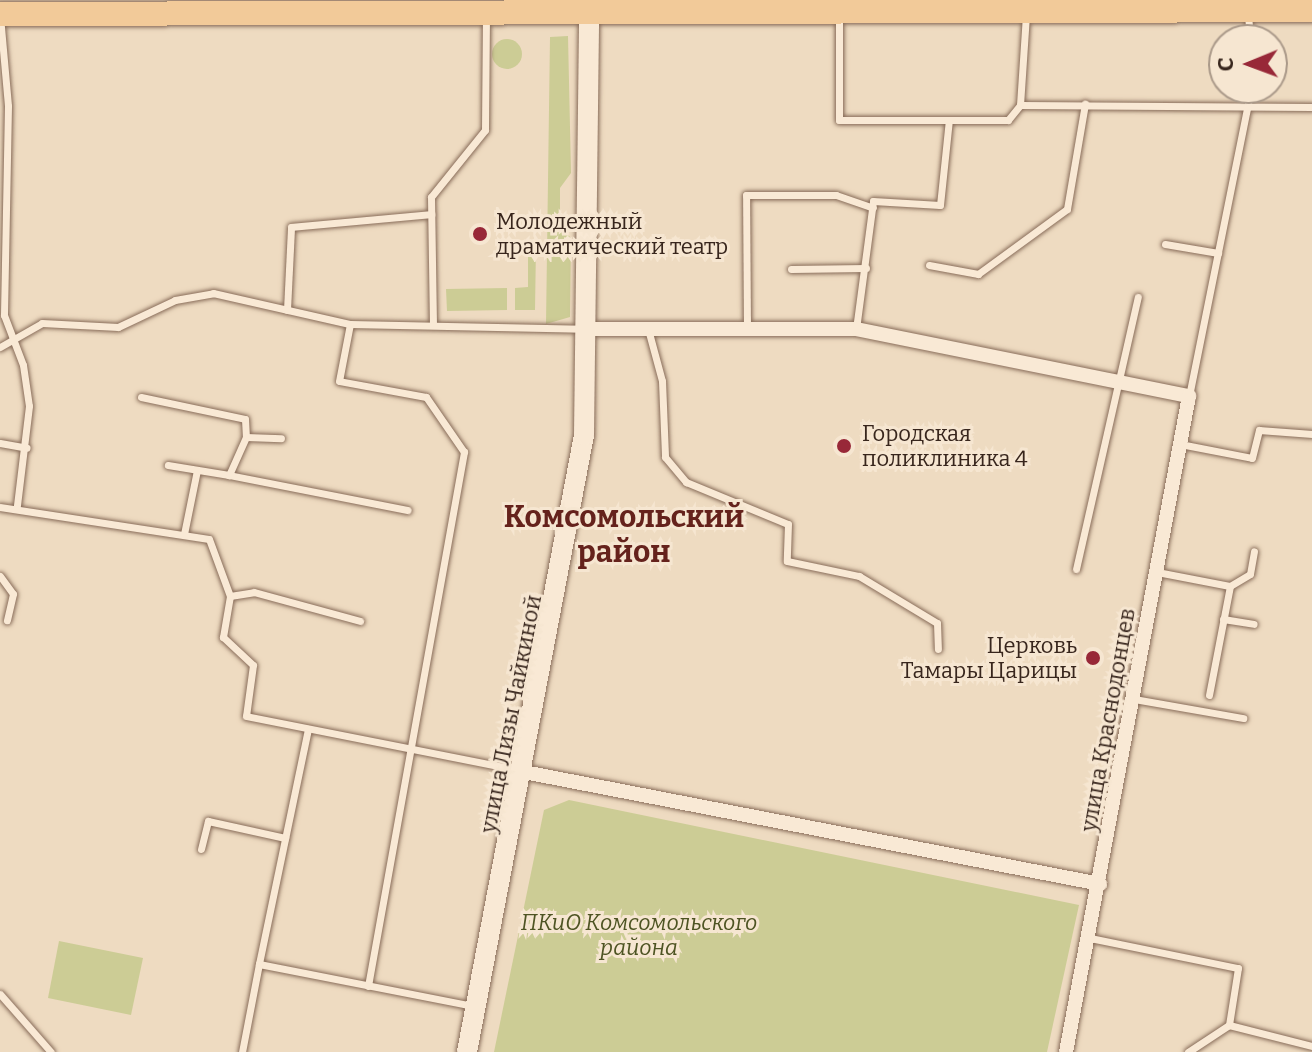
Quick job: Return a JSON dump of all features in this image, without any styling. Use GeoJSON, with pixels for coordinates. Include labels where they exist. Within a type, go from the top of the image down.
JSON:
{"type":"FeatureCollection","features":[{"type":"Feature","properties":{"kind":"main road"},"geometry":{"type":"LineString","coordinates":[[0,14],[486,14],[589,7],[839,14],[1260,6],[1312,10]]}},
{"type":"Feature","properties":{"kind":"main road","name":"улица Лизы Чайкиной"},"geometry":{"type":"LineString","coordinates":[[467,1052],[570,537],[588,329],[589,7]]}},
{"type":"Feature","properties":{"kind":"street"},"geometry":{"type":"LineString","coordinates":[[588,329],[856,329],[1189,396]]}},
{"type":"Feature","properties":{"kind":"street","name":"улица Краснодонцев"},"geometry":{"type":"LineString","coordinates":[[1066,1052],[1090,938],[1189,396]]}},
{"type":"Feature","properties":{"kind":"street"},"geometry":{"type":"LineString","coordinates":[[524,772],[1100,884]]}},
{"type":"Feature","properties":{"kind":"lane"},"geometry":{"type":"LineString","coordinates":[[839,14],[839,120],[1008,120],[1020,105],[1026,10]]}},
{"type":"Feature","properties":{"kind":"lane"},"geometry":{"type":"LineString","coordinates":[[0,14],[8,106],[4,315],[14,339],[29,406],[27,448],[17,505]]}},
{"type":"Feature","properties":{"kind":"lane"},"geometry":{"type":"LineString","coordinates":[[433,325],[431,197],[485,130],[486,14]]}},
{"type":"Feature","properties":{"kind":"lane"},"geometry":{"type":"LineString","coordinates":[[929,265],[978,274],[1067,209],[1085,104]]}},
{"type":"Feature","properties":{"kind":"lane"},"geometry":{"type":"LineString","coordinates":[[1020,105],[1208,104]]}},
{"type":"Feature","properties":{"kind":"lane"},"geometry":{"type":"LineString","coordinates":[[1189,396],[1247,104],[1312,107]]}},
{"type":"Feature","properties":{"kind":"lane"},"geometry":{"type":"LineString","coordinates":[[856,329],[873,201],[940,205],[949,120]]}},
{"type":"Feature","properties":{"kind":"lane"},"geometry":{"type":"LineString","coordinates":[[747,329],[746,195],[836,195],[873,208]]}},
{"type":"Feature","properties":{"kind":"lane"},"geometry":{"type":"LineString","coordinates":[[287,310],[291,227],[431,214]]}},
{"type":"Feature","properties":{"kind":"lane"},"geometry":{"type":"LineString","coordinates":[[1165,244],[1218,253]]}},
{"type":"Feature","properties":{"kind":"lane"},"geometry":{"type":"LineString","coordinates":[[791,269],[866,268]]}},
{"type":"Feature","properties":{"kind":"lane"},"geometry":{"type":"LineString","coordinates":[[0,347],[42,323],[118,327],[175,300],[213,293],[350,324],[588,329]]}},
{"type":"Feature","properties":{"kind":"lane"},"geometry":{"type":"LineString","coordinates":[[1076,569],[1115,381],[1125,369],[1138,297]]}},
{"type":"Feature","properties":{"kind":"lane"},"geometry":{"type":"LineString","coordinates":[[350,324],[339,381],[426,397],[464,452],[368,986]]}},
{"type":"Feature","properties":{"kind":"lane"},"geometry":{"type":"LineString","coordinates":[[648,329],[662,381],[665,457],[686,482],[788,524],[787,561],[859,576],[937,623],[938,649]]}},
{"type":"Feature","properties":{"kind":"lane"},"geometry":{"type":"LineString","coordinates":[[141,397],[245,419],[246,437],[229,475]]}},
{"type":"Feature","properties":{"kind":"lane"},"geometry":{"type":"LineString","coordinates":[[1180,444],[1252,458],[1259,430],[1312,434]]}},
{"type":"Feature","properties":{"kind":"lane"},"geometry":{"type":"LineString","coordinates":[[246,437],[281,438]]}},
{"type":"Feature","properties":{"kind":"lane"},"geometry":{"type":"LineString","coordinates":[[0,443],[27,448]]}},
{"type":"Feature","properties":{"kind":"lane"},"geometry":{"type":"LineString","coordinates":[[168,465],[408,510]]}},
{"type":"Feature","properties":{"kind":"lane"},"geometry":{"type":"LineString","coordinates":[[184,534],[197,470]]}},
{"type":"Feature","properties":{"kind":"lane"},"geometry":{"type":"LineString","coordinates":[[0,507],[17,505],[209,539],[230,596],[223,637],[253,665],[246,716],[524,772]]}},
{"type":"Feature","properties":{"kind":"lane"},"geometry":{"type":"LineString","coordinates":[[1157,572],[1230,586],[1250,574],[1254,551]]}},
{"type":"Feature","properties":{"kind":"lane"},"geometry":{"type":"LineString","coordinates":[[0,576],[8,577],[13,594],[7,620]]}},
{"type":"Feature","properties":{"kind":"lane"},"geometry":{"type":"LineString","coordinates":[[1209,695],[1230,586]]}},
{"type":"Feature","properties":{"kind":"lane"},"geometry":{"type":"LineString","coordinates":[[230,596],[254,592],[360,621]]}},
{"type":"Feature","properties":{"kind":"lane"},"geometry":{"type":"LineString","coordinates":[[1223,619],[1254,624]]}},
{"type":"Feature","properties":{"kind":"lane"},"geometry":{"type":"LineString","coordinates":[[1134,699],[1243,718]]}},
{"type":"Feature","properties":{"kind":"lane"},"geometry":{"type":"LineString","coordinates":[[242,1052],[308,729]]}},
{"type":"Feature","properties":{"kind":"lane"},"geometry":{"type":"LineString","coordinates":[[201,849],[208,821],[285,838]]}},
{"type":"Feature","properties":{"kind":"lane"},"geometry":{"type":"LineString","coordinates":[[1090,938],[1238,968],[1229,1025]]}},
{"type":"Feature","properties":{"kind":"lane"},"geometry":{"type":"LineString","coordinates":[[259,964],[476,1007]]}},
{"type":"Feature","properties":{"kind":"lane"},"geometry":{"type":"LineString","coordinates":[[0,994],[51,1052]]}},
{"type":"Feature","properties":{"kind":"lane"},"geometry":{"type":"LineString","coordinates":[[1188,1052],[1229,1025],[1312,1046]]}},
{"type":"Feature","properties":{"kind":"green space"},"geometry":{"type":"Polygon","coordinates":[[[568,36],[571,173],[560,188],[560,220],[571,239],[570,317],[546,324],[550,37],[568,36]]]}},
{"type":"Feature","properties":{"kind":"green space"},"geometry":{"type":"Polygon","coordinates":[[[507,39],[518,43],[522,54],[518,65],[507,69],[496,65],[492,54],[496,43],[507,39]]]}},
{"type":"Feature","properties":{"kind":"green space"},"geometry":{"type":"Polygon","coordinates":[[[528,246],[536,246],[535,310],[515,310],[515,288],[528,287],[528,246]]]}},
{"type":"Feature","properties":{"kind":"green space"},"geometry":{"type":"Polygon","coordinates":[[[507,288],[507,310],[447,311],[446,289],[507,288]]]}},
{"type":"Feature","properties":{"kind":"green space","name":"ПКиО Комсомольского района"},"geometry":{"type":"Polygon","coordinates":[[[569,800],[1079,905],[1047,1052],[494,1052],[544,810],[569,800]]]}},
{"type":"Feature","properties":{"kind":"green space"},"geometry":{"type":"Polygon","coordinates":[[[59,941],[143,958],[131,1015],[48,998],[59,941]]]}},
{"type":"Feature","properties":{"kind":"place","name":"Молодежный драматический театр"},"geometry":{"type":"Point","coordinates":[480,234]}},
{"type":"Feature","properties":{"kind":"place","name":"Городская поликлиника 4"},"geometry":{"type":"Point","coordinates":[844,446]}},
{"type":"Feature","properties":{"kind":"place","name":"Церковь Тамары Царицы"},"geometry":{"type":"Point","coordinates":[1093,658]}},
{"type":"Feature","properties":{"kind":"district","name":"Комсомольский район"},"geometry":{"type":"Point","coordinates":[624,534]}}]}
